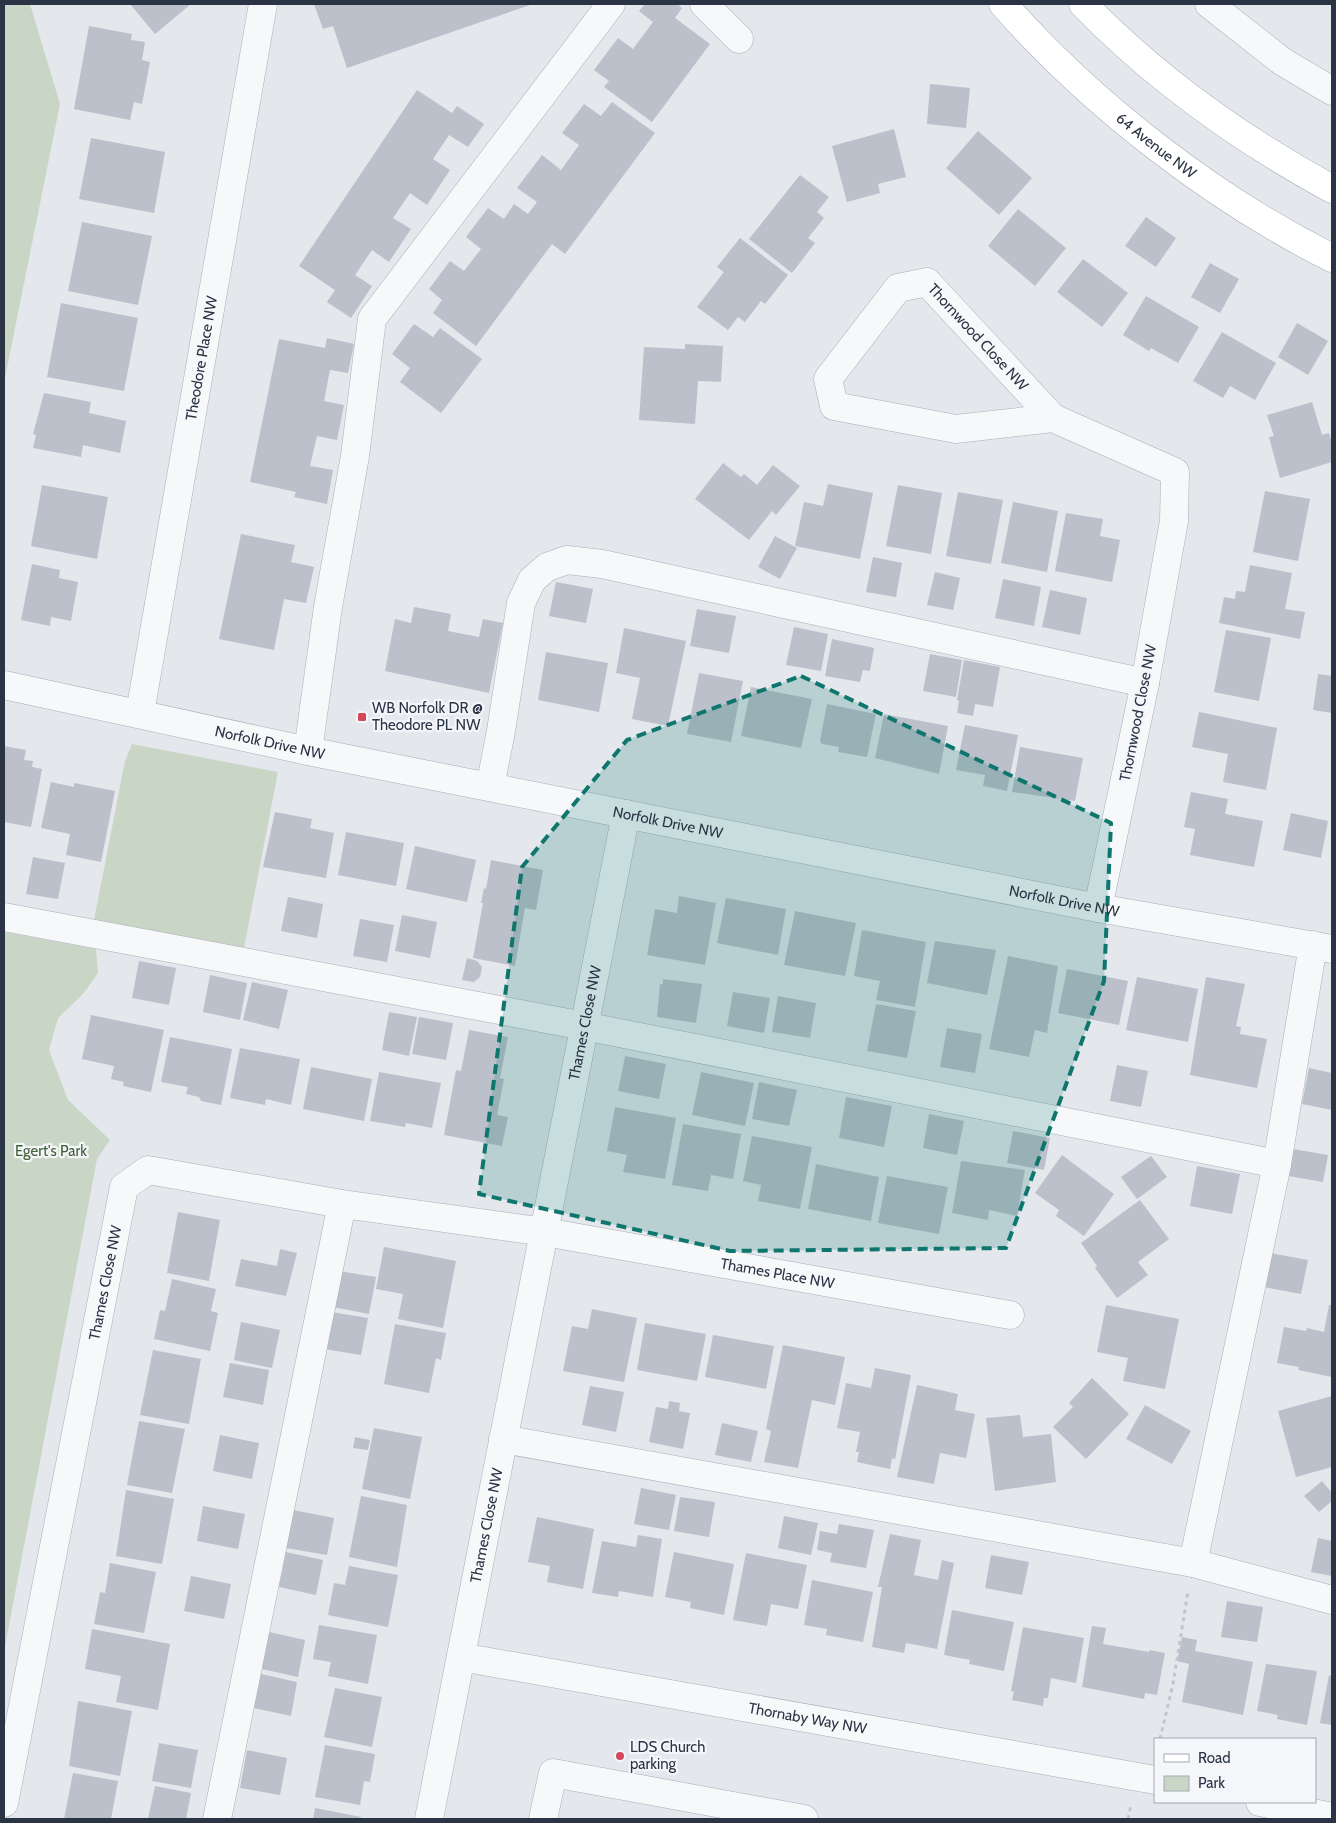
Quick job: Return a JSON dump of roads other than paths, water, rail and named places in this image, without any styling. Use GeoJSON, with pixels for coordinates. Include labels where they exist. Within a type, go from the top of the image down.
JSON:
{"type":"FeatureCollection","features":[{"type":"Feature","properties":{"kind":"main road","name":"64 Avenue NW"},"geometry":{"type":"LineString","coordinates":[[1003,4],[1030,35],[1121,117],[1203,180],[1295,239],[1332,258]]}},
{"type":"Feature","properties":{"kind":"main road"},"geometry":{"type":"LineString","coordinates":[[1084,4],[1100,21],[1192,100],[1285,163],[1332,189]]}},
{"type":"Feature","properties":{"kind":"street","name":"Theodore Place NW"},"geometry":{"type":"LineString","coordinates":[[140,713],[263,4]]}},
{"type":"Feature","properties":{"kind":"street"},"geometry":{"type":"LineString","coordinates":[[308,751],[328,607],[355,456],[372,320],[611,4]]}},
{"type":"Feature","properties":{"kind":"street"},"geometry":{"type":"LineString","coordinates":[[704,4],[739,40]]}},
{"type":"Feature","properties":{"kind":"street"},"geometry":{"type":"LineString","coordinates":[[1209,4],[1283,62],[1332,91]]}},
{"type":"Feature","properties":{"kind":"street","name":"Thornwood Close NW"},"geometry":{"type":"LineString","coordinates":[[1053,418],[956,429],[834,406],[828,379],[898,288],[926,282],[1053,418],[1175,472],[1174,520],[1145,683],[1098,908]]}},
{"type":"Feature","properties":{"kind":"street"},"geometry":{"type":"LineString","coordinates":[[490,787],[502,731],[521,603],[532,580],[547,567],[567,560],[602,564],[1145,683]]}},
{"type":"Feature","properties":{"kind":"street","name":"Norfolk Drive NW"},"geometry":{"type":"LineString","coordinates":[[4,685],[308,751],[1098,908],[1323,947]]}},
{"type":"Feature","properties":{"kind":"street","name":"Thames Close NW"},"geometry":{"type":"LineString","coordinates":[[429,1819],[626,814]]}},
{"type":"Feature","properties":{"kind":"street"},"geometry":{"type":"LineString","coordinates":[[4,917],[584,1026],[1277,1164]]}},
{"type":"Feature","properties":{"kind":"street"},"geometry":{"type":"LineString","coordinates":[[1193,1563],[1323,947]]}},
{"type":"Feature","properties":{"kind":"street","name":"Thames Close NW"},"geometry":{"type":"LineString","coordinates":[[4,1803],[124,1187],[148,1170],[342,1204],[545,1232]]}},
{"type":"Feature","properties":{"kind":"street"},"geometry":{"type":"LineString","coordinates":[[217,1819],[342,1204]]}},
{"type":"Feature","properties":{"kind":"street","name":"Thames Place NW"},"geometry":{"type":"LineString","coordinates":[[545,1232],[1010,1315]]}},
{"type":"Feature","properties":{"kind":"street"},"geometry":{"type":"LineString","coordinates":[[503,1439],[1193,1563],[1332,1600]]}},
{"type":"Feature","properties":{"kind":"street","name":"Thornaby Way NW"},"geometry":{"type":"LineString","coordinates":[[461,1657],[1154,1780]]}},
{"type":"Feature","properties":{"kind":"street"},"geometry":{"type":"LineString","coordinates":[[543,1819],[553,1773],[804,1819]]}},
{"type":"Feature","properties":{"kind":"street"},"geometry":{"type":"LineString","coordinates":[[1265,1803],[1332,1817]]}},
{"type":"Feature","properties":{"kind":"place","name":"WB Norfolk DR @ Theodore PL NW"},"geometry":{"type":"Point","coordinates":[362,717]}},
{"type":"Feature","properties":{"kind":"place","name":"LDS Church parking"},"geometry":{"type":"Point","coordinates":[620,1756]}},
{"type":"Feature","properties":{"kind":"park label","name":"Egert's Park"},"geometry":{"type":"Point","coordinates":[51,1151]}}]}
